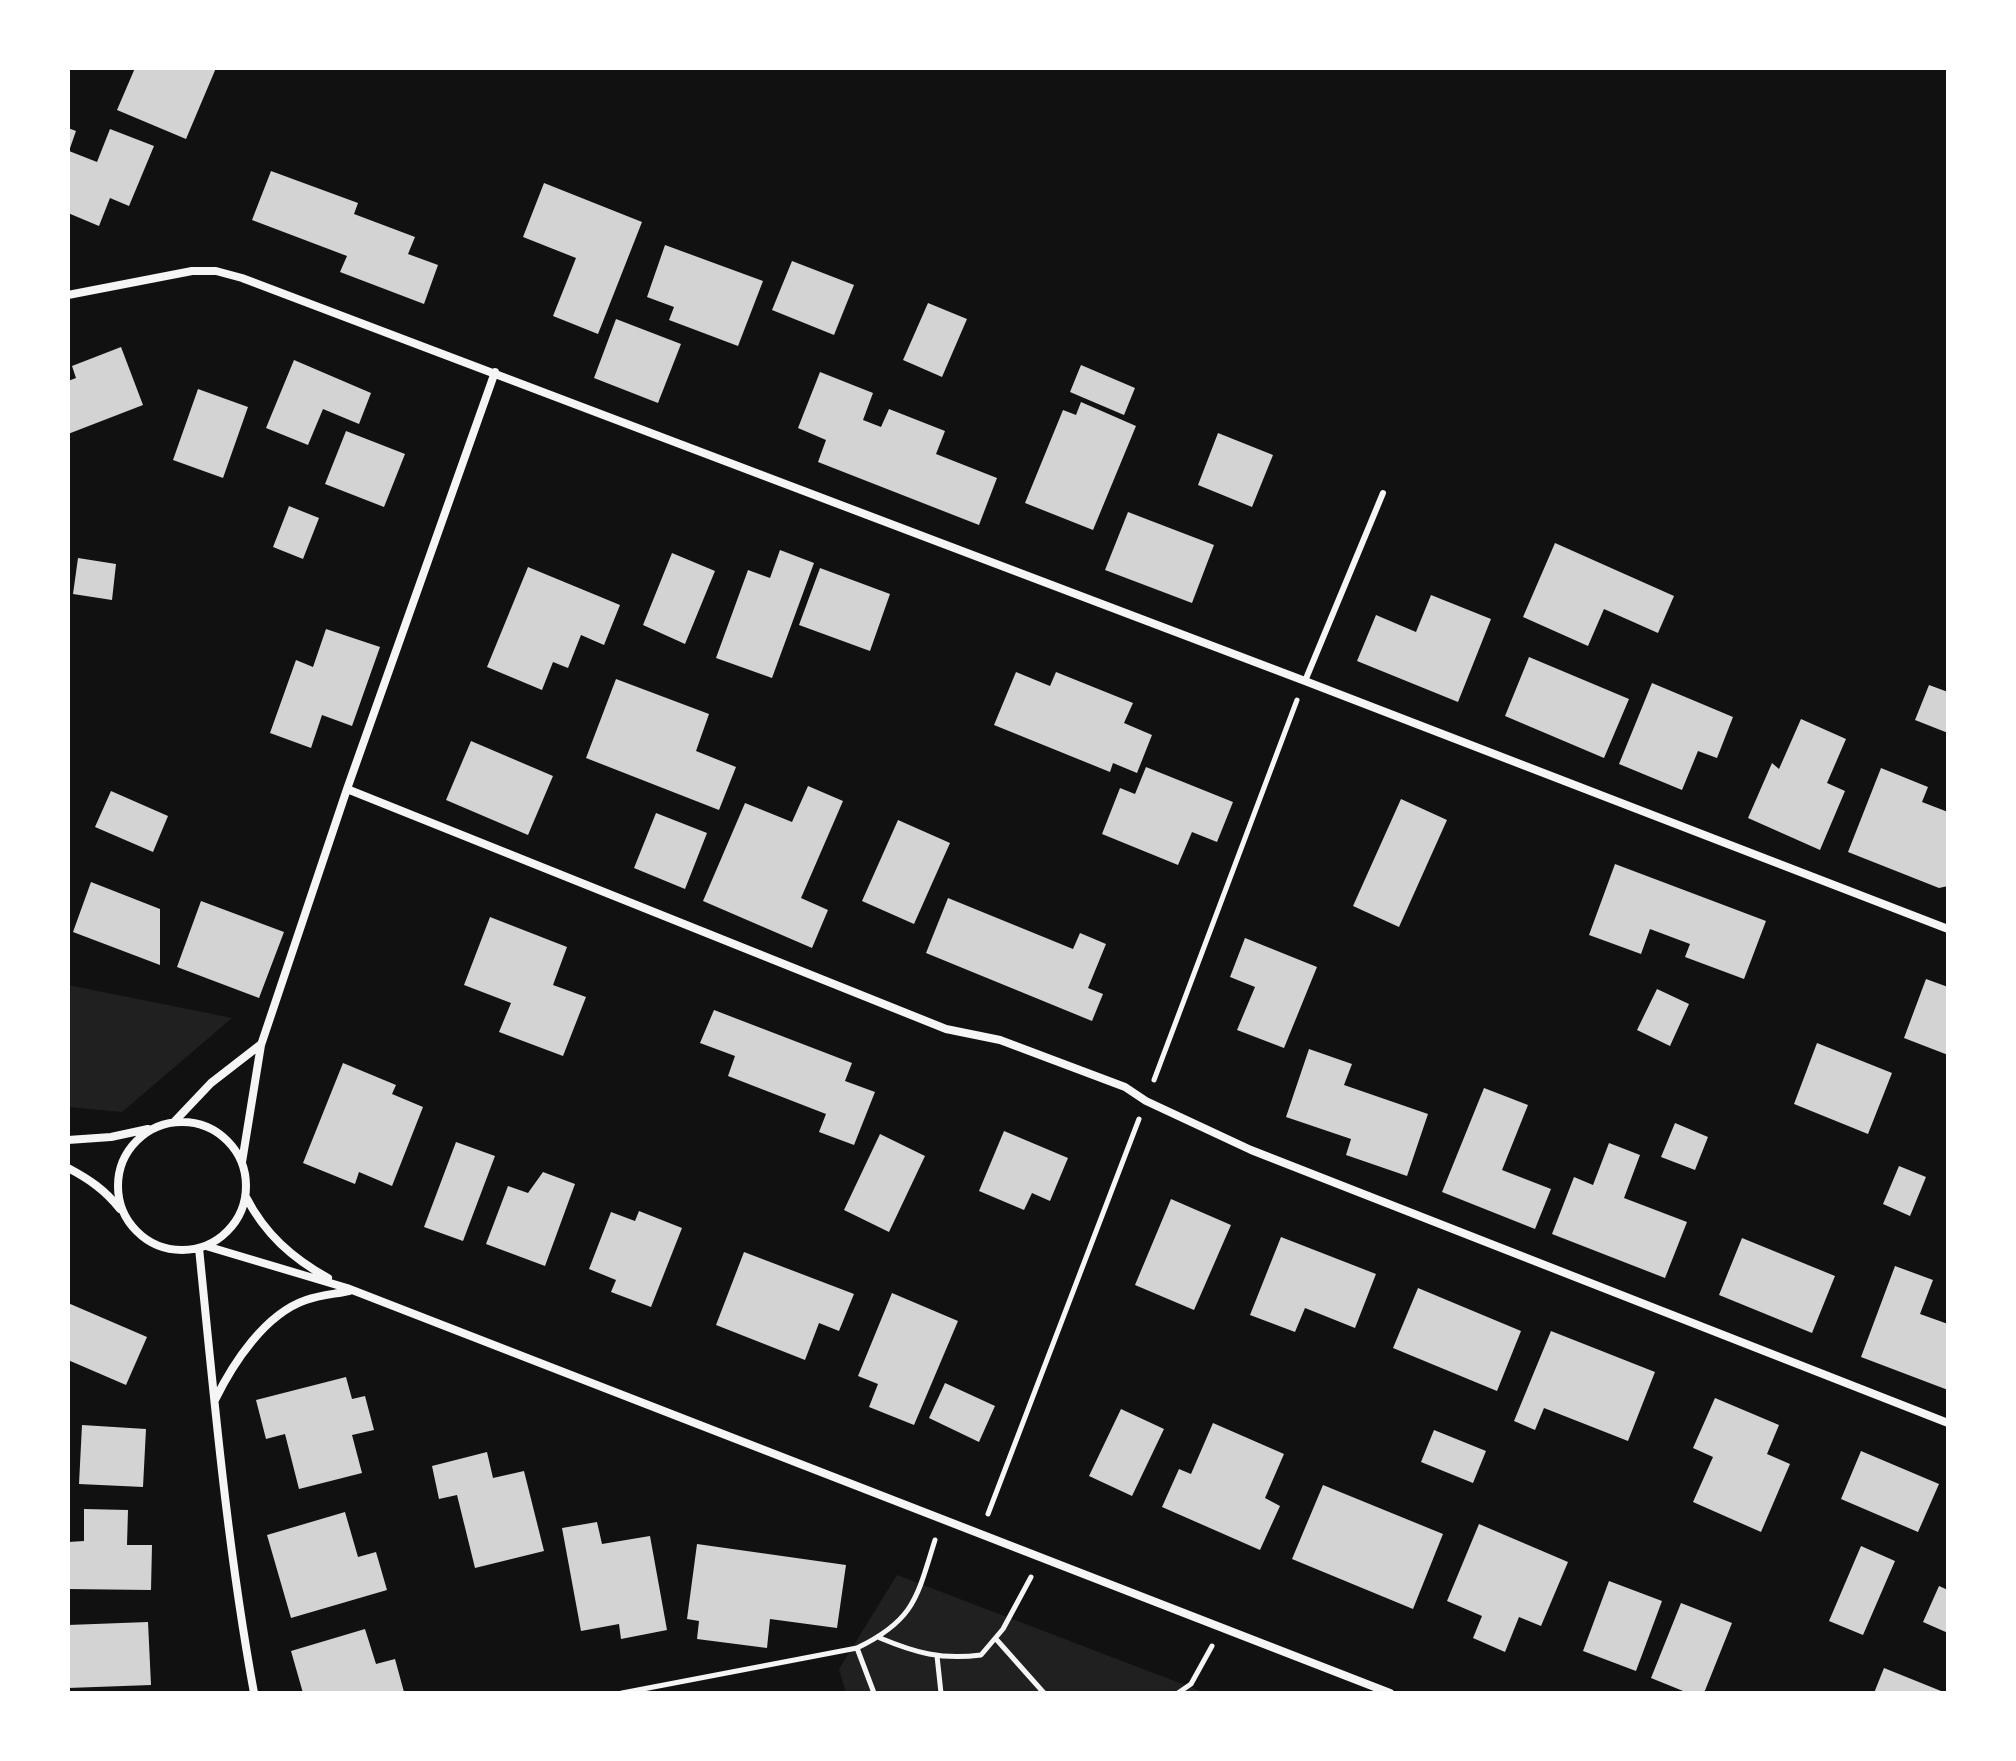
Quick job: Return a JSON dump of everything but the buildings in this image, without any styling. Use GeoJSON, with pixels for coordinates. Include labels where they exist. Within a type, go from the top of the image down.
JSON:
{"type":"FeatureCollection","features":[{"type":"Feature","properties":{"kind":"street"},"geometry":{"type":"LineString","coordinates":[[68,295],[192,271],[216,271],[257,283],[1948,929]]}},
{"type":"Feature","properties":{"kind":"street"},"geometry":{"type":"LineString","coordinates":[[242,1162],[261,1045],[347,789],[495,372]]}},
{"type":"Feature","properties":{"kind":"street"},"geometry":{"type":"LineString","coordinates":[[347,789],[946,1029],[1000,1040],[1125,1087],[1146,1101],[1251,1150],[1948,1423]]}},
{"type":"Feature","properties":{"kind":"street"},"geometry":{"type":"LineString","coordinates":[[174,1122],[211,1083],[261,1045]]}},
{"type":"Feature","properties":{"kind":"street"},"geometry":{"type":"LineString","coordinates":[[68,1140],[111,1137],[174,1122],[195,1123],[215,1130],[231,1144],[242,1162],[246,1197],[241,1213],[220,1239],[181,1251],[147,1241],[133,1229],[109,1195],[91,1180],[68,1168]]}},
{"type":"Feature","properties":{"kind":"street"},"geometry":{"type":"LineString","coordinates":[[124,1214],[118,1195],[118,1175],[125,1156],[136,1140],[153,1128]]}},
{"type":"Feature","properties":{"kind":"street"},"geometry":{"type":"LineString","coordinates":[[246,1197],[259,1222],[277,1243],[308,1267],[349,1289]]}},
{"type":"Feature","properties":{"kind":"street"},"geometry":{"type":"LineString","coordinates":[[202,1247],[349,1289],[1390,1693]]}},
{"type":"Feature","properties":{"kind":"street"},"geometry":{"type":"LineString","coordinates":[[202,1247],[214,1400],[242,1631],[254,1693]]}},
{"type":"Feature","properties":{"kind":"street"},"geometry":{"type":"LineString","coordinates":[[214,1400],[231,1367],[248,1345],[279,1317],[304,1300],[349,1289]]}},
{"type":"Feature","properties":{"kind":"lane"},"geometry":{"type":"LineString","coordinates":[[1305,681],[1383,493]]}},
{"type":"Feature","properties":{"kind":"path"},"geometry":{"type":"LineString","coordinates":[[622,1693],[857,1648],[879,1637],[903,1619],[920,1588],[942,1520]]}},
{"type":"Feature","properties":{"kind":"path"},"geometry":{"type":"LineString","coordinates":[[879,1637],[913,1652],[955,1659],[981,1655],[1003,1629],[1041,1558]]}},
{"type":"Feature","properties":{"kind":"path"},"geometry":{"type":"LineString","coordinates":[[1178,1693],[1191,1684],[1222,1627]]}},
{"type":"Feature","properties":{"kind":"path"},"geometry":{"type":"LineString","coordinates":[[996,1639],[1044,1693]]}},
{"type":"Feature","properties":{"kind":"path"},"geometry":{"type":"LineString","coordinates":[[857,1648],[874,1693]]}},
{"type":"Feature","properties":{"kind":"path"},"geometry":{"type":"LineString","coordinates":[[937,1656],[941,1693]]}},
{"type":"Feature","properties":{"kind":"shaded area"},"geometry":{"type":"Polygon","coordinates":[[[68,985],[232,1018],[122,1112],[68,1107],[68,985]]]}},
{"type":"Feature","properties":{"kind":"shaded area"},"geometry":{"type":"Polygon","coordinates":[[[897,1575],[1206,1693],[846,1693],[839,1669],[897,1575]]]}}]}
